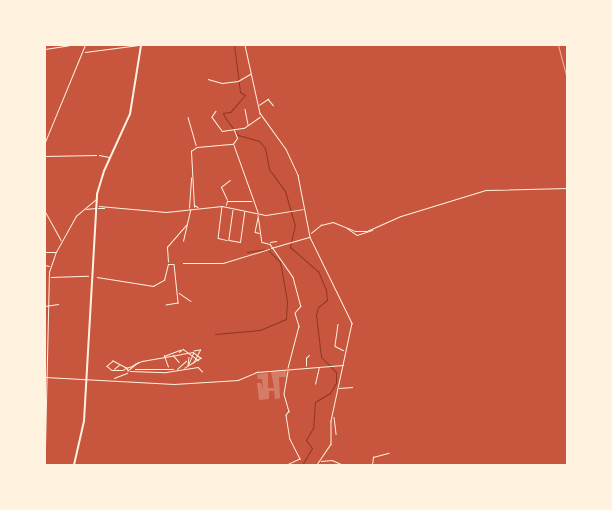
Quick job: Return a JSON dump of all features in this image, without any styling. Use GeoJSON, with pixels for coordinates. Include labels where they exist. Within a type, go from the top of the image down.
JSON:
{"type":"FeatureCollection","features":[{"type":"Feature","properties":{"kind":"main road"},"geometry":{"type":"LineString","coordinates":[[74,465],[84,421],[96,198],[104,171],[121,136],[134,96],[141,45]]}},
{"type":"Feature","properties":{"kind":"street"},"geometry":{"type":"LineString","coordinates":[[45,50],[69,45]]}},
{"type":"Feature","properties":{"kind":"street"},"geometry":{"type":"LineString","coordinates":[[45,142],[84,52],[85,45]]}},
{"type":"Feature","properties":{"kind":"street"},"geometry":{"type":"LineString","coordinates":[[113,45],[114,49]]}},
{"type":"Feature","properties":{"kind":"street"},"geometry":{"type":"LineString","coordinates":[[84,52],[141,45]]}},
{"type":"Feature","properties":{"kind":"street"},"geometry":{"type":"LineString","coordinates":[[245,45],[257,105],[296,169],[306,203],[304,210],[310,237],[351,320],[332,417],[330,444],[317,465]]}},
{"type":"Feature","properties":{"kind":"street"},"geometry":{"type":"LineString","coordinates":[[208,80],[222,83],[239,80],[250,74]]}},
{"type":"Feature","properties":{"kind":"street"},"geometry":{"type":"LineString","coordinates":[[257,105],[268,100],[273,105]]}},
{"type":"Feature","properties":{"kind":"street"},"geometry":{"type":"LineString","coordinates":[[245,109],[249,126]]}},
{"type":"Feature","properties":{"kind":"street"},"geometry":{"type":"LineString","coordinates":[[216,111],[212,117],[217,128],[234,130],[249,126],[262,116]]}},
{"type":"Feature","properties":{"kind":"street"},"geometry":{"type":"LineString","coordinates":[[188,118],[190,132],[197,147]]}},
{"type":"Feature","properties":{"kind":"street"},"geometry":{"type":"LineString","coordinates":[[194,209],[191,151],[197,147],[214,148],[233,144],[237,138],[234,130]]}},
{"type":"Feature","properties":{"kind":"street"},"geometry":{"type":"LineString","coordinates":[[233,144],[259,215],[259,233],[262,242],[276,241]]}},
{"type":"Feature","properties":{"kind":"street"},"geometry":{"type":"LineString","coordinates":[[99,154],[110,157]]}},
{"type":"Feature","properties":{"kind":"street"},"geometry":{"type":"LineString","coordinates":[[183,241],[189,210],[191,178]]}},
{"type":"Feature","properties":{"kind":"street"},"geometry":{"type":"LineString","coordinates":[[225,206],[228,198],[221,187],[230,180]]}},
{"type":"Feature","properties":{"kind":"street"},"geometry":{"type":"LineString","coordinates":[[346,227],[357,235],[476,192],[513,187],[567,188]]}},
{"type":"Feature","properties":{"kind":"street"},"geometry":{"type":"LineString","coordinates":[[45,446],[48,378],[48,306],[51,266],[62,241],[84,209],[90,206],[96,198]]}},
{"type":"Feature","properties":{"kind":"street"},"geometry":{"type":"LineString","coordinates":[[227,201],[254,200]]}},
{"type":"Feature","properties":{"kind":"street"},"geometry":{"type":"LineString","coordinates":[[194,205],[198,208]]}},
{"type":"Feature","properties":{"kind":"street"},"geometry":{"type":"LineString","coordinates":[[90,206],[189,210],[225,206],[259,215],[304,210]]}},
{"type":"Feature","properties":{"kind":"street"},"geometry":{"type":"LineString","coordinates":[[222,206],[218,239],[240,242],[244,211]]}},
{"type":"Feature","properties":{"kind":"street"},"geometry":{"type":"LineString","coordinates":[[84,209],[106,208]]}},
{"type":"Feature","properties":{"kind":"street"},"geometry":{"type":"LineString","coordinates":[[229,240],[233,208]]}},
{"type":"Feature","properties":{"kind":"street"},"geometry":{"type":"LineString","coordinates":[[95,215],[101,209]]}},
{"type":"Feature","properties":{"kind":"street"},"geometry":{"type":"LineString","coordinates":[[45,212],[62,241]]}},
{"type":"Feature","properties":{"kind":"street"},"geometry":{"type":"LineString","coordinates":[[259,215],[255,232],[259,233]]}},
{"type":"Feature","properties":{"kind":"street"},"geometry":{"type":"LineString","coordinates":[[309,234],[327,222],[358,232],[373,229]]}},
{"type":"Feature","properties":{"kind":"street"},"geometry":{"type":"LineString","coordinates":[[97,278],[153,286],[164,280],[168,264],[167,247],[186,225]]}},
{"type":"Feature","properties":{"kind":"street"},"geometry":{"type":"LineString","coordinates":[[271,248],[310,237]]}},
{"type":"Feature","properties":{"kind":"street"},"geometry":{"type":"LineString","coordinates":[[268,243],[293,277],[301,306],[295,313],[298,328],[284,394],[289,411],[286,415],[290,439],[300,459],[289,464]]}},
{"type":"Feature","properties":{"kind":"street"},"geometry":{"type":"LineString","coordinates":[[45,252],[56,252]]}},
{"type":"Feature","properties":{"kind":"street"},"geometry":{"type":"LineString","coordinates":[[166,305],[178,303],[174,264],[168,264]]}},
{"type":"Feature","properties":{"kind":"street"},"geometry":{"type":"LineString","coordinates":[[45,265],[51,266]]}},
{"type":"Feature","properties":{"kind":"street"},"geometry":{"type":"LineString","coordinates":[[178,293],[191,301]]}},
{"type":"Feature","properties":{"kind":"street"},"geometry":{"type":"LineString","coordinates":[[45,306],[58,304]]}},
{"type":"Feature","properties":{"kind":"street"},"geometry":{"type":"LineString","coordinates":[[338,324],[335,346],[344,350]]}},
{"type":"Feature","properties":{"kind":"street"},"geometry":{"type":"LineString","coordinates":[[306,366],[306,358],[309,355]]}},
{"type":"Feature","properties":{"kind":"street"},"geometry":{"type":"LineString","coordinates":[[45,377],[91,378],[169,384],[216,382],[245,379],[257,372],[343,364]]}},
{"type":"Feature","properties":{"kind":"street"},"geometry":{"type":"LineString","coordinates":[[314,384],[319,366]]}},
{"type":"Feature","properties":{"kind":"street"},"geometry":{"type":"LineString","coordinates":[[339,388],[352,387]]}},
{"type":"Feature","properties":{"kind":"street"},"geometry":{"type":"LineString","coordinates":[[332,417],[336,434]]}},
{"type":"Feature","properties":{"kind":"street"},"geometry":{"type":"LineString","coordinates":[[372,465],[373,457],[388,453]]}},
{"type":"Feature","properties":{"kind":"street"},"geometry":{"type":"LineString","coordinates":[[320,460],[332,460],[343,465]]}},
{"type":"Feature","properties":{"kind":"path"},"geometry":{"type":"LineString","coordinates":[[45,156],[99,154]]}},
{"type":"Feature","properties":{"kind":"path"},"geometry":{"type":"LineString","coordinates":[[183,263],[223,263],[271,248]]}},
{"type":"Feature","properties":{"kind":"path"},"geometry":{"type":"LineString","coordinates":[[49,277],[86,276]]}},
{"type":"Feature","properties":{"kind":"path"},"geometry":{"type":"LineString","coordinates":[[164,356],[192,352],[199,349],[198,354],[201,358],[184,369]]}},
{"type":"Feature","properties":{"kind":"path"},"geometry":{"type":"LineString","coordinates":[[128,371],[126,368],[110,361],[107,366],[112,370],[126,368],[180,350],[198,354]]}},
{"type":"Feature","properties":{"kind":"path"},"geometry":{"type":"LineString","coordinates":[[185,351],[188,356],[198,360]]}},
{"type":"Feature","properties":{"kind":"path"},"geometry":{"type":"LineString","coordinates":[[192,364],[195,353]]}},
{"type":"Feature","properties":{"kind":"path"},"geometry":{"type":"LineString","coordinates":[[192,364],[198,354]]}},
{"type":"Feature","properties":{"kind":"path"},"geometry":{"type":"LineString","coordinates":[[173,355],[184,369]]}},
{"type":"Feature","properties":{"kind":"path"},"geometry":{"type":"LineString","coordinates":[[164,356],[168,368]]}},
{"type":"Feature","properties":{"kind":"path"},"geometry":{"type":"LineString","coordinates":[[176,370],[180,363],[186,360],[188,356]]}},
{"type":"Feature","properties":{"kind":"path"},"geometry":{"type":"LineString","coordinates":[[186,360],[192,364]]}},
{"type":"Feature","properties":{"kind":"path"},"geometry":{"type":"LineString","coordinates":[[134,370],[140,362]]}},
{"type":"Feature","properties":{"kind":"path"},"geometry":{"type":"LineString","coordinates":[[140,362],[143,368]]}},
{"type":"Feature","properties":{"kind":"path"},"geometry":{"type":"LineString","coordinates":[[112,370],[119,365]]}},
{"type":"Feature","properties":{"kind":"path"},"geometry":{"type":"LineString","coordinates":[[113,380],[138,366],[176,370]]}},
{"type":"Feature","properties":{"kind":"path"},"geometry":{"type":"LineString","coordinates":[[128,371],[176,370],[198,367],[202,371]]}},
{"type":"Feature","properties":{"kind":"building"},"geometry":{"type":"Polygon","coordinates":[[[286,371],[287,377],[279,377],[280,398],[275,399],[274,391],[269,391],[269,399],[259,400],[257,383],[261,383],[263,390],[262,379],[258,379],[257,374],[268,373],[268,388],[274,388],[271,372],[286,371]]]}},
{"type":"Feature","properties":{"kind":"waterway"},"geometry":{"type":"LineString","coordinates":[[234,45],[240,92],[245,95],[230,112],[223,113],[224,116],[238,135],[259,141],[265,148],[269,169],[285,191],[295,225],[290,247],[318,271],[326,290],[327,300],[318,307],[316,315],[321,357],[336,372],[336,383],[330,393],[315,402],[313,428],[306,440],[312,448],[302,465]]}},
{"type":"Feature","properties":{"kind":"waterway"},"geometry":{"type":"LineString","coordinates":[[566,45],[567,51]]}},
{"type":"Feature","properties":{"kind":"waterway"},"geometry":{"type":"LineString","coordinates":[[247,252],[265,249]]}},
{"type":"Feature","properties":{"kind":"waterway"},"geometry":{"type":"LineString","coordinates":[[215,334],[260,330],[286,319],[287,301],[280,262],[268,250]]}},
{"type":"Feature","properties":{"kind":"railway"},"geometry":{"type":"LineString","coordinates":[[558,45],[567,78]]}}]}
